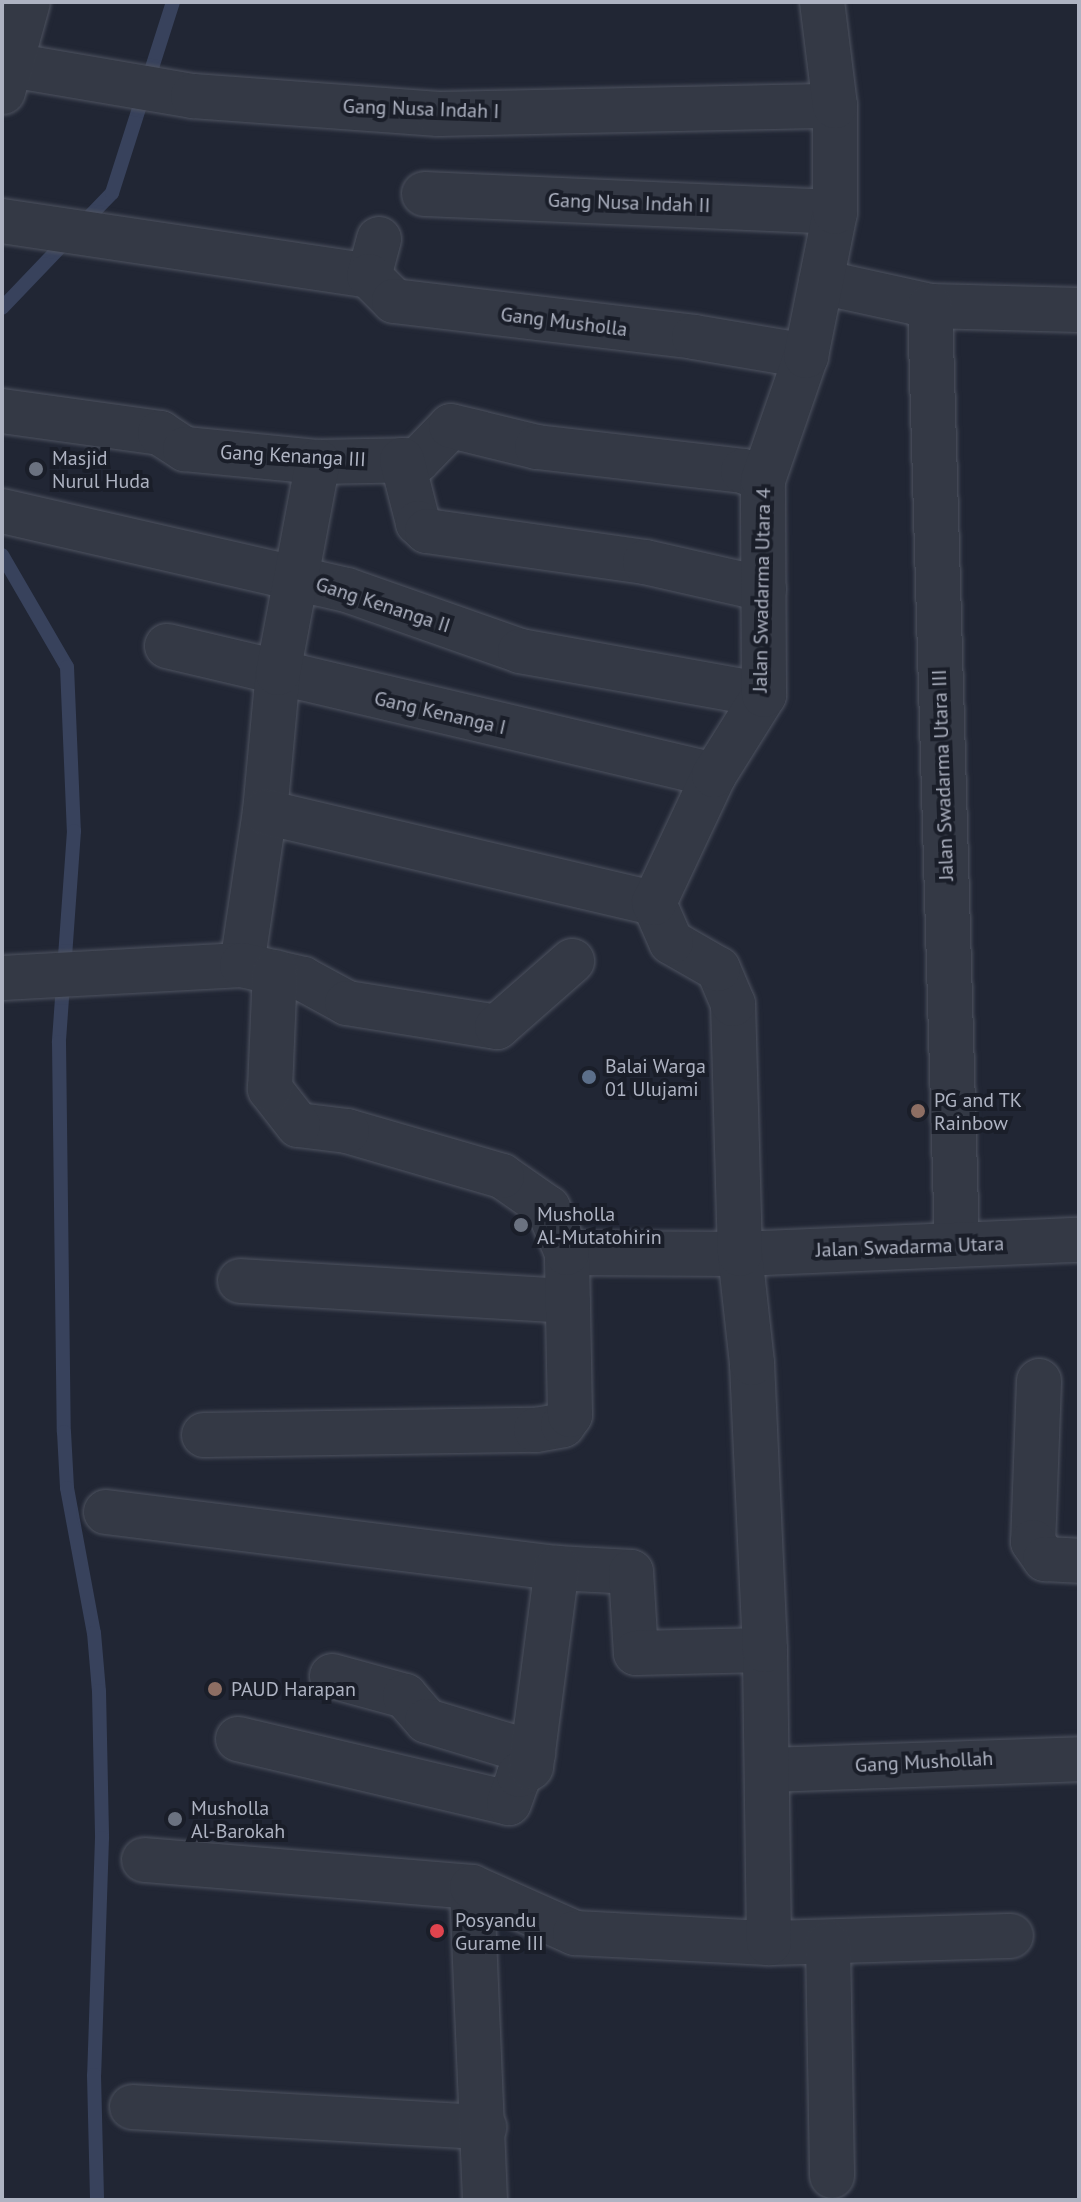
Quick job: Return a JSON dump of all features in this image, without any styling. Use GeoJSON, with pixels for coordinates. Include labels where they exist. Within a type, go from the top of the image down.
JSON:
{"type":"FeatureCollection","features":[{"type":"Feature","properties":{"kind":"street"},"geometry":{"type":"LineString","coordinates":[[6,80],[28,2]]}},
{"type":"Feature","properties":{"kind":"street"},"geometry":{"type":"LineString","coordinates":[[822,2],[835,106],[835,212]]}},
{"type":"Feature","properties":{"kind":"street","name":"Gang Nusa Indah I"},"geometry":{"type":"LineString","coordinates":[[6,80],[105,82],[193,96],[438,114],[835,106]]}},
{"type":"Feature","properties":{"kind":"street","name":"Gang Nusa Indah II"},"geometry":{"type":"LineString","coordinates":[[424,194],[835,212]]}},
{"type":"Feature","properties":{"kind":"street","name":"Jalan Swadarma Utara 4"},"geometry":{"type":"LineString","coordinates":[[654,903],[714,775],[764,695],[763,480],[806,356],[835,212]]}},
{"type":"Feature","properties":{"kind":"street","name":"Gang Musholla"},"geometry":{"type":"LineString","coordinates":[[14,223],[89,235],[374,257],[394,301],[694,337],[806,356]]}},
{"type":"Feature","properties":{"kind":"street"},"geometry":{"type":"LineString","coordinates":[[821,282],[930,306],[1079,310]]}},
{"type":"Feature","properties":{"kind":"street","name":"Jalan Swadarma Utara III"},"geometry":{"type":"LineString","coordinates":[[930,306],[957,1244]]}},
{"type":"Feature","properties":{"kind":"street","name":"Gang Kenanga III"},"geometry":{"type":"LineString","coordinates":[[4,412],[160,433],[185,449],[318,462],[418,460],[451,426],[537,447],[743,471],[763,480]]}},
{"type":"Feature","properties":{"kind":"street"},"geometry":{"type":"LineString","coordinates":[[402,460],[418,523],[427,531],[645,562],[764,589]]}},
{"type":"Feature","properties":{"kind":"street"},"geometry":{"type":"LineString","coordinates":[[204,1435],[536,1430],[563,1425],[570,1415],[567,1253],[548,1208],[502,1176],[347,1131],[298,1125],[284,1112],[270,1089],[259,968],[265,812],[278,673],[318,462]]}},
{"type":"Feature","properties":{"kind":"street","name":"Gang Kenanga II"},"geometry":{"type":"LineString","coordinates":[[2,511],[347,590],[520,651],[764,695]]}},
{"type":"Feature","properties":{"kind":"street","name":"Gang Kenanga I"},"geometry":{"type":"LineString","coordinates":[[167,646],[714,775]]}},
{"type":"Feature","properties":{"kind":"street"},"geometry":{"type":"LineString","coordinates":[[265,812],[654,903],[671,942],[718,969],[733,1004],[740,1254],[752,1363],[769,1770],[769,1943]]}},
{"type":"Feature","properties":{"kind":"street"},"geometry":{"type":"LineString","coordinates":[[14,976],[259,968],[303,979],[347,1003],[497,1027],[572,961]]}},
{"type":"Feature","properties":{"kind":"street","name":"Jalan Swadarma Utara"},"geometry":{"type":"LineString","coordinates":[[567,1253],[740,1254],[1079,1240]]}},
{"type":"Feature","properties":{"kind":"street"},"geometry":{"type":"LineString","coordinates":[[240,1281],[567,1301]]}},
{"type":"Feature","properties":{"kind":"street"},"geometry":{"type":"LineString","coordinates":[[1039,1381],[1033,1542],[1045,1559],[1079,1561]]}},
{"type":"Feature","properties":{"kind":"street"},"geometry":{"type":"LineString","coordinates":[[106,1512],[557,1568],[631,1572],[636,1653],[765,1650]]}},
{"type":"Feature","properties":{"kind":"street"},"geometry":{"type":"LineString","coordinates":[[238,1739],[505,1803],[512,1800],[519,1775],[531,1767],[557,1568]]}},
{"type":"Feature","properties":{"kind":"street"},"geometry":{"type":"LineString","coordinates":[[332,1676],[405,1696],[427,1721],[533,1753]]}},
{"type":"Feature","properties":{"kind":"street","name":"Gang Mushollah"},"geometry":{"type":"LineString","coordinates":[[769,1770],[1079,1759]]}},
{"type":"Feature","properties":{"kind":"street"},"geometry":{"type":"LineString","coordinates":[[144,1860],[472,1887],[575,1933],[828,1944],[1011,1936]]}},
{"type":"Feature","properties":{"kind":"street"},"geometry":{"type":"LineString","coordinates":[[472,1887],[485,2200]]}},
{"type":"Feature","properties":{"kind":"street"},"geometry":{"type":"LineString","coordinates":[[828,1944],[832,2176]]}},
{"type":"Feature","properties":{"kind":"street"},"geometry":{"type":"LineString","coordinates":[[132,2107],[484,2127]]}},
{"type":"Feature","properties":{"kind":"waterway"},"geometry":{"type":"LineString","coordinates":[[82,224],[112,193],[173,2]]}},
{"type":"Feature","properties":{"kind":"waterway"},"geometry":{"type":"LineString","coordinates":[[2,308],[68,239]]}},
{"type":"Feature","properties":{"kind":"waterway"},"geometry":{"type":"LineString","coordinates":[[2,555],[67,667],[74,831],[59,1042],[64,1432],[67,1488],[94,1633],[99,1691],[102,1838],[94,2075],[97,2200]]}},
{"type":"Feature","properties":{"kind":"place","name":"Masjid Nurul Huda"},"geometry":{"type":"Point","coordinates":[36,469]}},
{"type":"Feature","properties":{"kind":"place","name":"Balai Warga 01 Ulujami"},"geometry":{"type":"Point","coordinates":[589,1077]}},
{"type":"Feature","properties":{"kind":"place","name":"PG and TK Rainbow"},"geometry":{"type":"Point","coordinates":[918,1111]}},
{"type":"Feature","properties":{"kind":"place","name":"Musholla Al-Mutatohirin"},"geometry":{"type":"Point","coordinates":[521,1225]}},
{"type":"Feature","properties":{"kind":"place","name":"PAUD Harapan"},"geometry":{"type":"Point","coordinates":[215,1689]}},
{"type":"Feature","properties":{"kind":"place","name":"Musholla Al-Barokah"},"geometry":{"type":"Point","coordinates":[175,1819]}},
{"type":"Feature","properties":{"kind":"place","name":"Posyandu Gurame III"},"geometry":{"type":"Point","coordinates":[437,1931]}}]}
